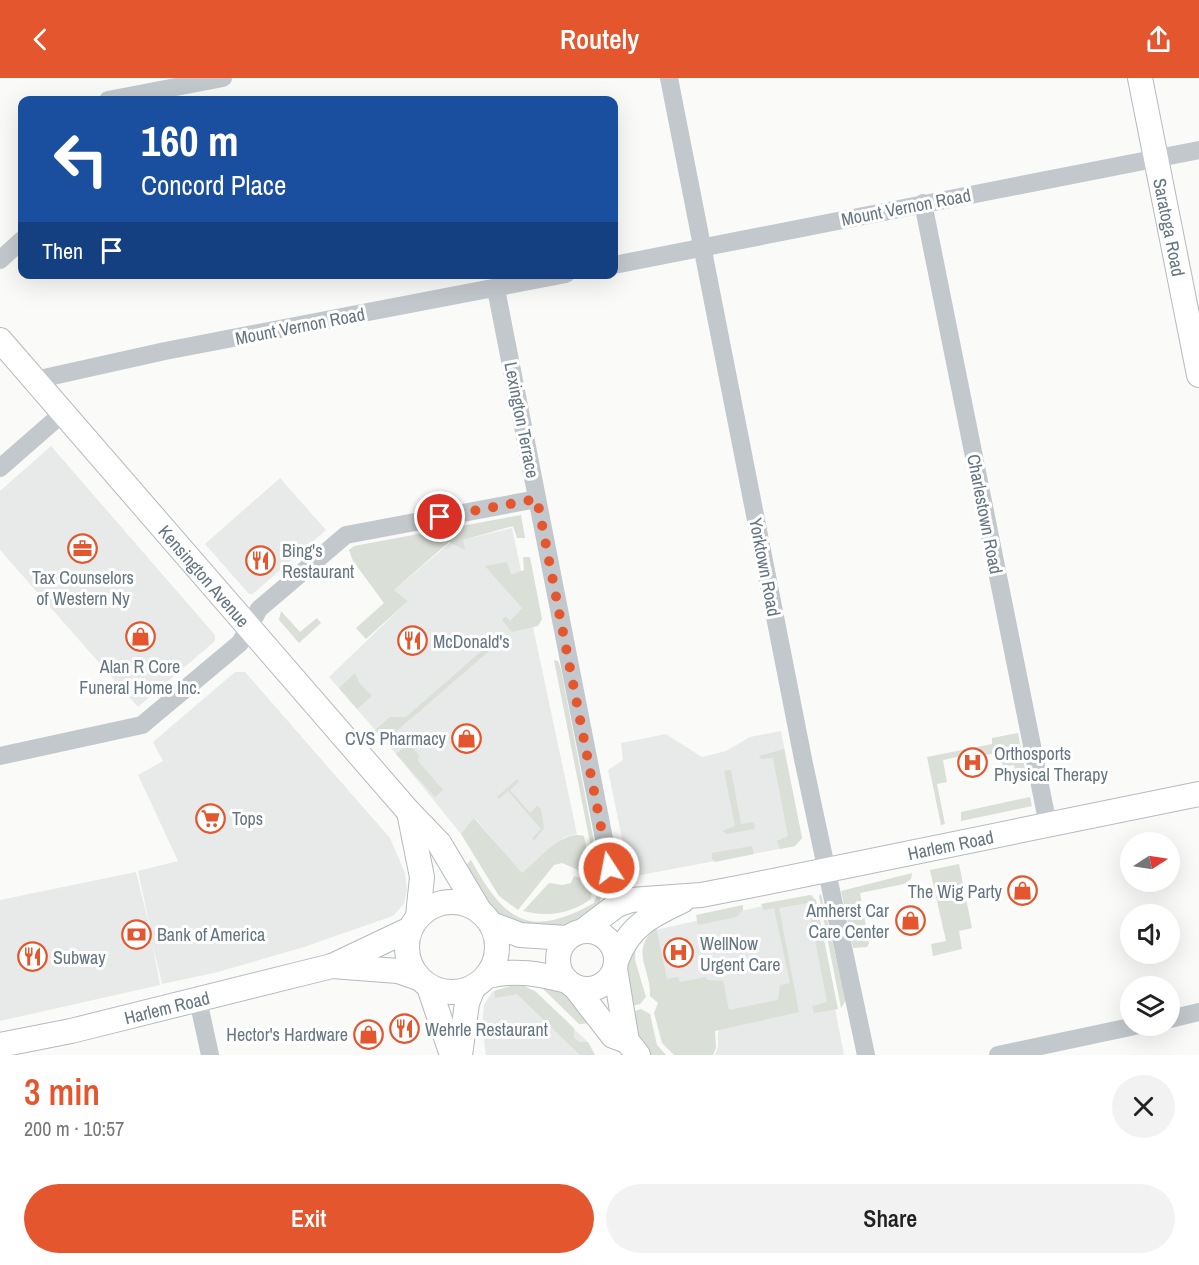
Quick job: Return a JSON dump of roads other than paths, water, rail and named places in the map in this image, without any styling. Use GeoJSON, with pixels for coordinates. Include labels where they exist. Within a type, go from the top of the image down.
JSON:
{"type":"FeatureCollection","features":[{"type":"Feature","properties":{"kind":"main road","name":"Saratoga Road"},"geometry":{"type":"LineString","coordinates":[[1140,78],[1199,375]]}},
{"type":"Feature","properties":{"kind":"main road","name":"Kensington Avenue"},"geometry":{"type":"LineString","coordinates":[[0,340],[409,812],[439,843],[485,917]]}},
{"type":"Feature","properties":{"kind":"main road","name":"Harlem Road"},"geometry":{"type":"LineString","coordinates":[[575,934],[617,905],[641,898],[701,895],[1199,794]]}},
{"type":"Feature","properties":{"kind":"main road","name":"Kensington Avenue"},"geometry":{"type":"LineString","coordinates":[[409,812],[422,877],[414,922]]}},
{"type":"Feature","properties":{"kind":"main road","name":"Harlem Road"},"geometry":{"type":"LineString","coordinates":[[616,964],[622,946],[638,924],[661,911],[701,895]]}},
{"type":"Feature","properties":{"kind":"main road"},"geometry":{"type":"LineString","coordinates":[[452,1055],[423,982],[406,954],[414,922],[429,908],[447,902],[467,904],[485,917],[520,934],[603,934],[610,941],[633,1048]]}},
{"type":"Feature","properties":{"kind":"main road"},"geometry":{"type":"LineString","coordinates":[[460,1055],[467,1003],[496,959],[497,941],[485,917]]}},
{"type":"Feature","properties":{"kind":"main road","name":"Harlem Road"},"geometry":{"type":"LineString","coordinates":[[0,1045],[198,1000],[332,966],[414,922]]}},
{"type":"Feature","properties":{"kind":"main road"},"geometry":{"type":"LineString","coordinates":[[575,934],[558,955],[561,974],[613,1036],[633,1048]]}},
{"type":"Feature","properties":{"kind":"main road"},"geometry":{"type":"LineString","coordinates":[[423,982],[451,993],[506,972],[525,972],[585,989],[603,984],[616,964]]}},
{"type":"Feature","properties":{"kind":"main road","name":"Harlem Road"},"geometry":{"type":"LineString","coordinates":[[332,966],[398,970],[423,982]]}},
{"type":"Feature","properties":{"kind":"street"},"geometry":{"type":"LineString","coordinates":[[129,96],[223,78]]}},
{"type":"Feature","properties":{"kind":"street","name":"Yorktown Road"},"geometry":{"type":"LineString","coordinates":[[669,78],[826,871],[866,1055]]}},
{"type":"Feature","properties":{"kind":"street","name":"Mount Vernon Road"},"geometry":{"type":"LineString","coordinates":[[618,264],[1199,150]]}},
{"type":"Feature","properties":{"kind":"street","name":"Charlestown Road"},"geometry":{"type":"LineString","coordinates":[[923,203],[1048,825]]}},
{"type":"Feature","properties":{"kind":"street"},"geometry":{"type":"LineString","coordinates":[[0,260],[18,244]]}},
{"type":"Feature","properties":{"kind":"street","name":"Mount Vernon Road"},"geometry":{"type":"LineString","coordinates":[[35,380],[173,350],[543,279]]}},
{"type":"Feature","properties":{"kind":"street","name":"Lexington Terrace"},"geometry":{"type":"LineString","coordinates":[[496,289],[617,905]]}},
{"type":"Feature","properties":{"kind":"street"},"geometry":{"type":"LineString","coordinates":[[0,468],[63,413]]}},
{"type":"Feature","properties":{"kind":"street"},"geometry":{"type":"LineString","coordinates":[[0,756],[142,725],[240,643],[259,609],[346,535],[537,499]]}},
{"type":"Feature","properties":{"kind":"street"},"geometry":{"type":"LineString","coordinates":[[198,1000],[210,1055]]}},
{"type":"Feature","properties":{"kind":"street"},"geometry":{"type":"LineString","coordinates":[[1180,1017],[1199,1012]]}},
{"type":"Feature","properties":{"kind":"street"},"geometry":{"type":"LineString","coordinates":[[998,1055],[1120,1029]]}},
{"type":"Feature","properties":{"kind":"place","name":"Tax Counselors of Western Ny"},"geometry":{"type":"Point","coordinates":[83,548]}},
{"type":"Feature","properties":{"kind":"place","name":"Bing's Restaurant"},"geometry":{"type":"Point","coordinates":[261,560]}},
{"type":"Feature","properties":{"kind":"place","name":"Alan R Core Funeral Home Inc."},"geometry":{"type":"Point","coordinates":[140,637]}},
{"type":"Feature","properties":{"kind":"place","name":"McDonald's"},"geometry":{"type":"Point","coordinates":[412,641]}},
{"type":"Feature","properties":{"kind":"place","name":"CVS Pharmacy"},"geometry":{"type":"Point","coordinates":[467,738]}},
{"type":"Feature","properties":{"kind":"place","name":"Orthosports Physical Therapy"},"geometry":{"type":"Point","coordinates":[973,763]}},
{"type":"Feature","properties":{"kind":"place","name":"Tops"},"geometry":{"type":"Point","coordinates":[211,818]}},
{"type":"Feature","properties":{"kind":"place","name":"The Wig Party"},"geometry":{"type":"Point","coordinates":[1023,891]}},
{"type":"Feature","properties":{"kind":"place","name":"Amherst Car Care Center"},"geometry":{"type":"Point","coordinates":[910,920]}},
{"type":"Feature","properties":{"kind":"place","name":"Bank of America"},"geometry":{"type":"Point","coordinates":[136,934]}},
{"type":"Feature","properties":{"kind":"place","name":"WellNow Urgent Care"},"geometry":{"type":"Point","coordinates":[679,953]}},
{"type":"Feature","properties":{"kind":"place","name":"Subway"},"geometry":{"type":"Point","coordinates":[32,957]}},
{"type":"Feature","properties":{"kind":"place","name":"Wehrle Restaurant"},"geometry":{"type":"Point","coordinates":[404,1029]}},
{"type":"Feature","properties":{"kind":"place","name":"Hector's Hardware"},"geometry":{"type":"Point","coordinates":[369,1034]}}]}
